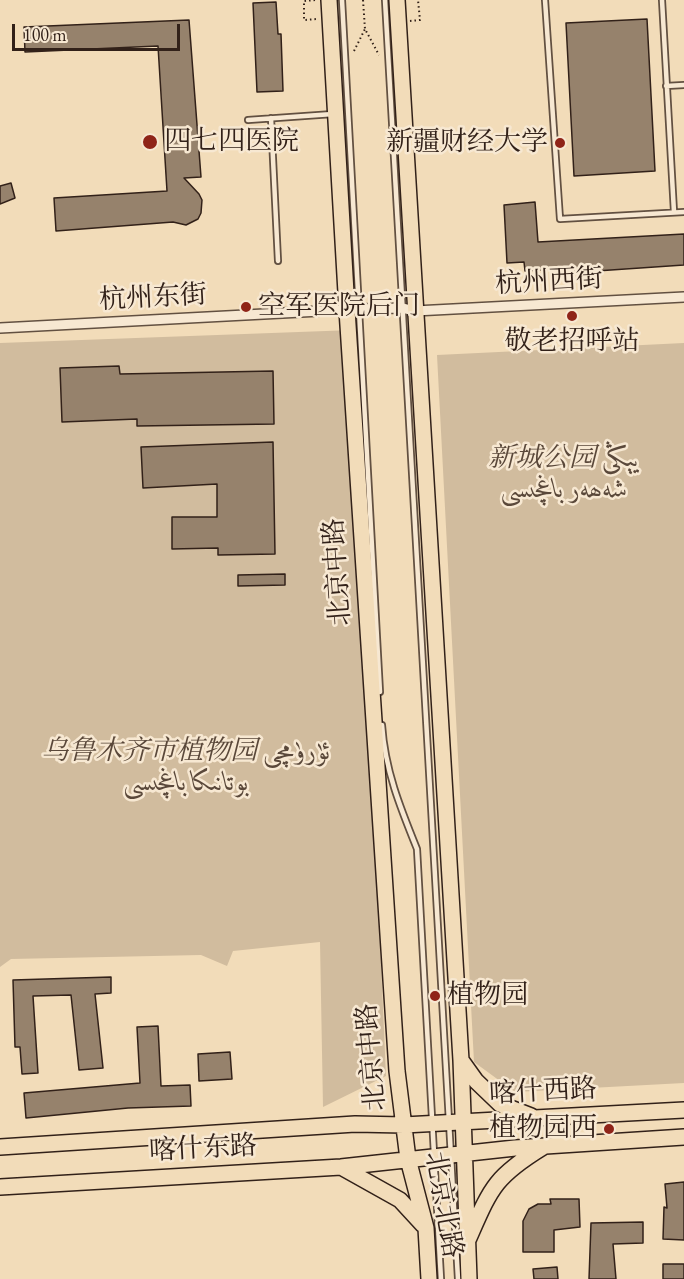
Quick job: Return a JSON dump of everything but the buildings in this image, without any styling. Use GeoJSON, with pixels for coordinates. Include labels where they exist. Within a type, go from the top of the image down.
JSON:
{"type":"FeatureCollection","features":[{"type":"Feature","properties":{"kind":"main road","name":"北京中路"},"geometry":{"type":"LineString","coordinates":[[329,0],[352,310],[397,1071],[405,1132]]}},
{"type":"Feature","properties":{"kind":"main road"},"geometry":{"type":"LineString","coordinates":[[397,0],[409,310],[461,1060],[459,1127]]}},
{"type":"Feature","properties":{"kind":"main road"},"geometry":{"type":"LineString","coordinates":[[461,1060],[476,1081],[500,1104],[537,1118]]}},
{"type":"Feature","properties":{"kind":"main road","name":"喀什西路"},"geometry":{"type":"LineString","coordinates":[[405,1132],[431,1124],[459,1127],[537,1118],[684,1110]]}},
{"type":"Feature","properties":{"kind":"main road","name":"喀什东路"},"geometry":{"type":"LineString","coordinates":[[0,1147],[355,1124],[405,1132]]}},
{"type":"Feature","properties":{"kind":"main road","name":"北京北路"},"geometry":{"type":"LineString","coordinates":[[459,1127],[458,1154],[469,1279]]}},
{"type":"Feature","properties":{"kind":"main road","name":"北京北路"},"geometry":{"type":"LineString","coordinates":[[405,1132],[408,1159],[426,1228],[429,1279]]}},
{"type":"Feature","properties":{"kind":"main road","name":"喀什西路"},"geometry":{"type":"LineString","coordinates":[[408,1159],[544,1146],[684,1137]]}},
{"type":"Feature","properties":{"kind":"main road"},"geometry":{"type":"LineString","coordinates":[[467,1242],[489,1192],[509,1168],[544,1146]]}},
{"type":"Feature","properties":{"kind":"main road","name":"喀什东路"},"geometry":{"type":"LineString","coordinates":[[0,1187],[341,1167],[408,1159]]}},
{"type":"Feature","properties":{"kind":"main road"},"geometry":{"type":"LineString","coordinates":[[341,1167],[400,1200],[426,1228]]}},
{"type":"Feature","properties":{"kind":"street","name":"杭州西街"},"geometry":{"type":"LineString","coordinates":[[409,310],[684,297]]}},
{"type":"Feature","properties":{"kind":"street","name":"杭州东街"},"geometry":{"type":"LineString","coordinates":[[0,328],[352,310],[409,310]]}},
{"type":"Feature","properties":{"kind":"lane"},"geometry":{"type":"LineString","coordinates":[[342,0],[352,310],[380,701]]}},
{"type":"Feature","properties":{"kind":"lane"},"geometry":{"type":"LineString","coordinates":[[385,0],[409,310],[459,1127]]}},
{"type":"Feature","properties":{"kind":"lane"},"geometry":{"type":"LineString","coordinates":[[545,0],[560,219],[684,212]]}},
{"type":"Feature","properties":{"kind":"lane"},"geometry":{"type":"LineString","coordinates":[[662,0],[674,212]]}},
{"type":"Feature","properties":{"kind":"lane"},"geometry":{"type":"LineString","coordinates":[[666,86],[684,86]]}},
{"type":"Feature","properties":{"kind":"lane"},"geometry":{"type":"LineString","coordinates":[[248,120],[336,114]]}},
{"type":"Feature","properties":{"kind":"lane"},"geometry":{"type":"LineString","coordinates":[[271,118],[278,261]]}},
{"type":"Feature","properties":{"kind":"lane"},"geometry":{"type":"LineString","coordinates":[[382,723],[384,757],[393,789],[417,849],[441,1279]]}},
{"type":"Feature","properties":{"kind":"lane"},"geometry":{"type":"LineString","coordinates":[[458,1154],[458,1279]]}},
{"type":"Feature","properties":{"kind":"path"},"geometry":{"type":"LineString","coordinates":[[304,18],[304,1],[315,0]]}},
{"type":"Feature","properties":{"kind":"path"},"geometry":{"type":"LineString","coordinates":[[363,0],[365,29],[381,57]]}},
{"type":"Feature","properties":{"kind":"path"},"geometry":{"type":"LineString","coordinates":[[418,0],[420,20]]}},
{"type":"Feature","properties":{"kind":"path"},"geometry":{"type":"LineString","coordinates":[[350,57],[365,29]]}},
{"type":"Feature","properties":{"kind":"green space","name":"乌鲁木齐市植物园 ئۈرۈمچى بوتانىكا باغچىسى"},"geometry":{"type":"Polygon","coordinates":[[[353,330],[386,1076],[323,1107],[320,942],[233,951],[227,966],[201,955],[11,959],[0,967],[0,343],[353,330]]]}},
{"type":"Feature","properties":{"kind":"green space","name":"新城公园 يېڭى شەھەر باغچىسى"},"geometry":{"type":"Polygon","coordinates":[[[684,343],[684,1083],[515,1092],[474,1062],[437,355],[684,343]]]}},
{"type":"Feature","properties":{"kind":"place","name":"四七四医院"},"geometry":{"type":"Point","coordinates":[150,142]}},
{"type":"Feature","properties":{"kind":"place","name":"新疆财经大学"},"geometry":{"type":"Point","coordinates":[560,143]}},
{"type":"Feature","properties":{"kind":"place","name":"空军医院后门"},"geometry":{"type":"Point","coordinates":[246,307]}},
{"type":"Feature","properties":{"kind":"place","name":"敬老招呼站"},"geometry":{"type":"Point","coordinates":[572,316]}},
{"type":"Feature","properties":{"kind":"place","name":"植物园"},"geometry":{"type":"Point","coordinates":[435,996]}},
{"type":"Feature","properties":{"kind":"place","name":"植物园西"},"geometry":{"type":"Point","coordinates":[609,1129]}}]}
